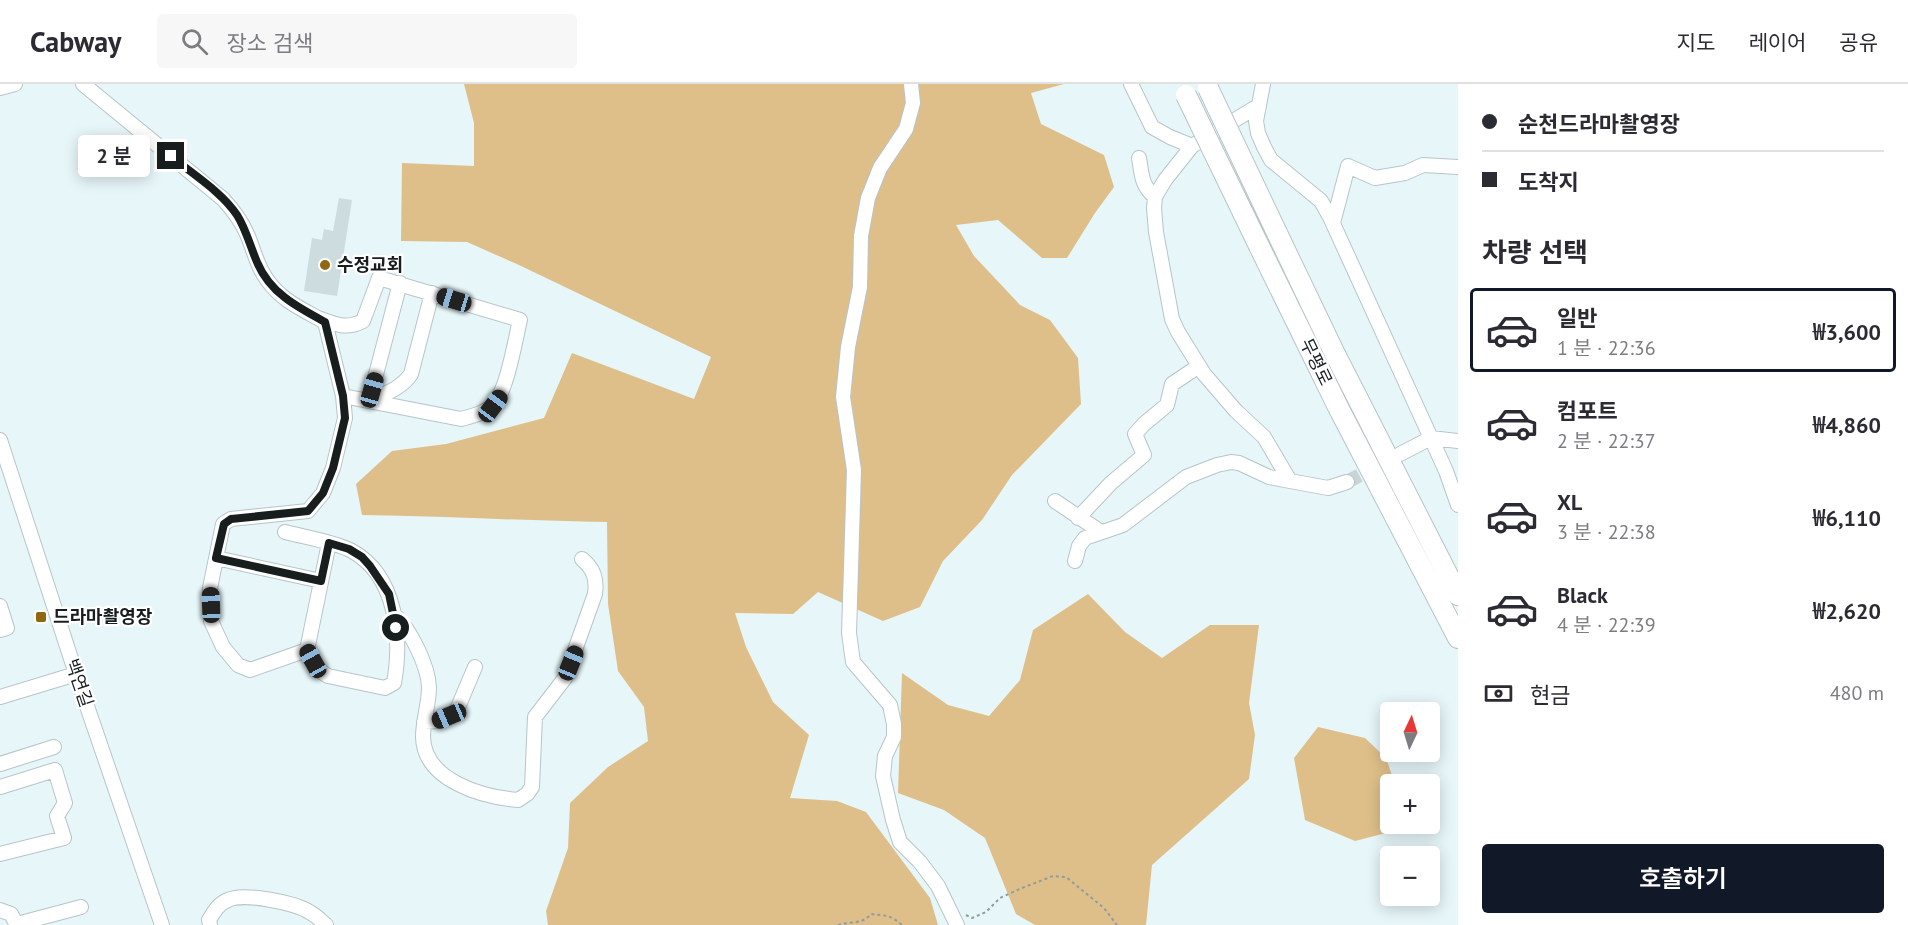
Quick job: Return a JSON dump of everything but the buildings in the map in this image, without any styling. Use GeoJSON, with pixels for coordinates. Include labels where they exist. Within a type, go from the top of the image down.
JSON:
{"type":"FeatureCollection","features":[{"type":"Feature","properties":{"kind":"highway","name":"무평로"},"geometry":{"type":"LineString","coordinates":[[1212,86],[1332,334],[1334,352],[1458,595]]}},
{"type":"Feature","properties":{"kind":"highway","name":"무평로"},"geometry":{"type":"LineString","coordinates":[[1184,90],[1338,407],[1458,638]]}},
{"type":"Feature","properties":{"kind":"street"},"geometry":{"type":"LineString","coordinates":[[0,88],[15,84]]}},
{"type":"Feature","properties":{"kind":"street"},"geometry":{"type":"LineString","coordinates":[[83,84],[223,199],[236,214],[248,235],[257,263],[268,281],[283,297],[303,311],[325,322],[343,396],[345,418],[333,468],[323,493],[308,511],[231,519],[224,524],[210,588],[211,621],[223,647],[238,665],[250,670],[307,650]]}},
{"type":"Feature","properties":{"kind":"street"},"geometry":{"type":"LineString","coordinates":[[911,84],[913,103],[906,129],[880,168],[868,198],[861,236],[860,287],[848,347],[843,397],[854,470],[849,633],[853,662],[890,705],[894,736],[885,756],[883,776],[900,842],[920,861],[938,886],[956,923]]}},
{"type":"Feature","properties":{"kind":"street"},"geometry":{"type":"LineString","coordinates":[[1131,84],[1152,127],[1192,146]]}},
{"type":"Feature","properties":{"kind":"street"},"geometry":{"type":"LineString","coordinates":[[1263,84],[1257,106],[1258,133],[1271,160],[1321,201],[1333,223],[1446,471],[1458,506]]}},
{"type":"Feature","properties":{"kind":"street"},"geometry":{"type":"LineString","coordinates":[[1257,106],[1192,146],[1165,180],[1155,197],[1156,232],[1172,319],[1199,366],[1236,411],[1264,437],[1290,481]]}},
{"type":"Feature","properties":{"kind":"street"},"geometry":{"type":"LineString","coordinates":[[1139,159],[1144,185],[1155,197]]}},
{"type":"Feature","properties":{"kind":"street"},"geometry":{"type":"LineString","coordinates":[[1333,223],[1348,166],[1375,178],[1405,173],[1423,165],[1458,167]]}},
{"type":"Feature","properties":{"kind":"street"},"geometry":{"type":"LineString","coordinates":[[316,317],[343,327],[354,326],[363,321],[379,278],[520,320],[501,396],[493,406],[475,416],[461,419],[343,396]]}},
{"type":"Feature","properties":{"kind":"street"},"geometry":{"type":"LineString","coordinates":[[369,401],[400,283]]}},
{"type":"Feature","properties":{"kind":"street"},"geometry":{"type":"LineString","coordinates":[[369,401],[406,382],[411,374],[432,293]]}},
{"type":"Feature","properties":{"kind":"street"},"geometry":{"type":"LineString","coordinates":[[1078,518],[1111,483],[1144,455],[1135,434],[1167,405],[1173,384],[1199,366]]}},
{"type":"Feature","properties":{"kind":"street"},"geometry":{"type":"LineString","coordinates":[[1400,454],[1431,438],[1458,441]]}},
{"type":"Feature","properties":{"kind":"street","name":"백연길"},"geometry":{"type":"LineString","coordinates":[[0,440],[76,674],[162,925]]}},
{"type":"Feature","properties":{"kind":"street"},"geometry":{"type":"LineString","coordinates":[[1075,561],[1079,546],[1085,538],[1123,525],[1186,477],[1217,465],[1239,463],[1269,477],[1328,488],[1347,482]]}},
{"type":"Feature","properties":{"kind":"street"},"geometry":{"type":"LineString","coordinates":[[1055,501],[1101,532]]}},
{"type":"Feature","properties":{"kind":"street"},"geometry":{"type":"LineString","coordinates":[[285,532],[329,543],[349,549],[362,557],[389,594],[396,628],[397,665],[394,683],[385,688],[328,676],[320,671],[307,650],[329,543]]}},
{"type":"Feature","properties":{"kind":"street"},"geometry":{"type":"LineString","coordinates":[[216,558],[321,581]]}},
{"type":"Feature","properties":{"kind":"street"},"geometry":{"type":"LineString","coordinates":[[393,612],[404,623],[428,678],[428,706],[423,740],[432,762],[449,779],[478,791],[518,800],[532,787],[535,717],[565,678],[595,594],[593,570],[582,559]]}},
{"type":"Feature","properties":{"kind":"street"},"geometry":{"type":"LineString","coordinates":[[0,606],[7,627],[0,630]]}},
{"type":"Feature","properties":{"kind":"street"},"geometry":{"type":"LineString","coordinates":[[424,722],[438,721],[456,712],[475,667]]}},
{"type":"Feature","properties":{"kind":"street"},"geometry":{"type":"LineString","coordinates":[[0,697],[76,674]]}},
{"type":"Feature","properties":{"kind":"street"},"geometry":{"type":"LineString","coordinates":[[0,764],[54,747]]}},
{"type":"Feature","properties":{"kind":"street"},"geometry":{"type":"LineString","coordinates":[[0,787],[55,770],[65,804],[57,816],[64,838],[0,854]]}},
{"type":"Feature","properties":{"kind":"street"},"geometry":{"type":"LineString","coordinates":[[210,925],[209,920],[216,908],[228,899],[241,896],[292,905],[311,912],[326,925]]}},
{"type":"Feature","properties":{"kind":"street"},"geometry":{"type":"LineString","coordinates":[[0,910],[11,914],[17,925],[81,907]]}},
{"type":"Feature","properties":{"kind":"path"},"geometry":{"type":"LineString","coordinates":[[956,923],[965,915],[972,918],[986,912],[1000,898],[1022,888],[1053,876],[1066,876],[1104,908],[1117,925]]}},
{"type":"Feature","properties":{"kind":"path"},"geometry":{"type":"LineString","coordinates":[[838,925],[866,921],[871,914],[884,914],[902,925]]}},
{"type":"Feature","properties":{"kind":"shaded area"},"geometry":{"type":"Polygon","coordinates":[[[464,84],[1064,84],[1031,93],[1041,124],[1104,155],[1114,187],[1067,258],[1042,258],[998,220],[956,225],[974,256],[1020,305],[1050,320],[1078,358],[1081,404],[1012,475],[982,520],[943,561],[920,607],[883,621],[818,592],[793,614],[735,613],[746,647],[773,702],[809,735],[790,798],[837,801],[866,812],[930,898],[938,925],[548,925],[546,911],[568,848],[570,803],[608,767],[648,741],[644,707],[618,671],[608,604],[607,522],[362,515],[356,484],[392,451],[446,444],[544,418],[572,353],[694,399],[711,357],[467,242],[401,241],[402,163],[474,166],[474,123],[464,84]]]}},
{"type":"Feature","properties":{"kind":"shaded area"},"geometry":{"type":"Polygon","coordinates":[[[1088,594],[1125,632],[1162,658],[1210,625],[1259,625],[1249,703],[1255,735],[1249,779],[1152,865],[1146,925],[1035,925],[1016,914],[985,838],[944,810],[898,793],[902,673],[948,705],[989,716],[1020,680],[1033,630],[1088,594]]]}},
{"type":"Feature","properties":{"kind":"shaded area"},"geometry":{"type":"Polygon","coordinates":[[[1318,727],[1365,738],[1380,752],[1380,762],[1387,762],[1392,774],[1380,774],[1380,834],[1382,834],[1355,841],[1305,820],[1294,758],[1318,727]]]}},
{"type":"Feature","properties":{"kind":"tunnel"},"geometry":{"type":"LineString","coordinates":[[1347,482],[1377,466]]}},
{"type":"Feature","properties":{"kind":"place","name":"수정교회"},"geometry":{"type":"Point","coordinates":[325,265]}},
{"type":"Feature","properties":{"kind":"place","name":"드라마촬영장"},"geometry":{"type":"Point","coordinates":[41,617]}},
{"type":"Feature","properties":{"kind":"route"},"geometry":{"type":"LineString","coordinates":[[171,156],[223,199],[236,214],[248,235],[257,263],[268,281],[283,297],[303,311],[325,322],[343,396],[345,418],[333,468],[323,493],[308,511],[231,519],[224,524],[216,558],[321,581],[329,543],[349,549],[362,557],[389,594],[396,628]]}}]}
